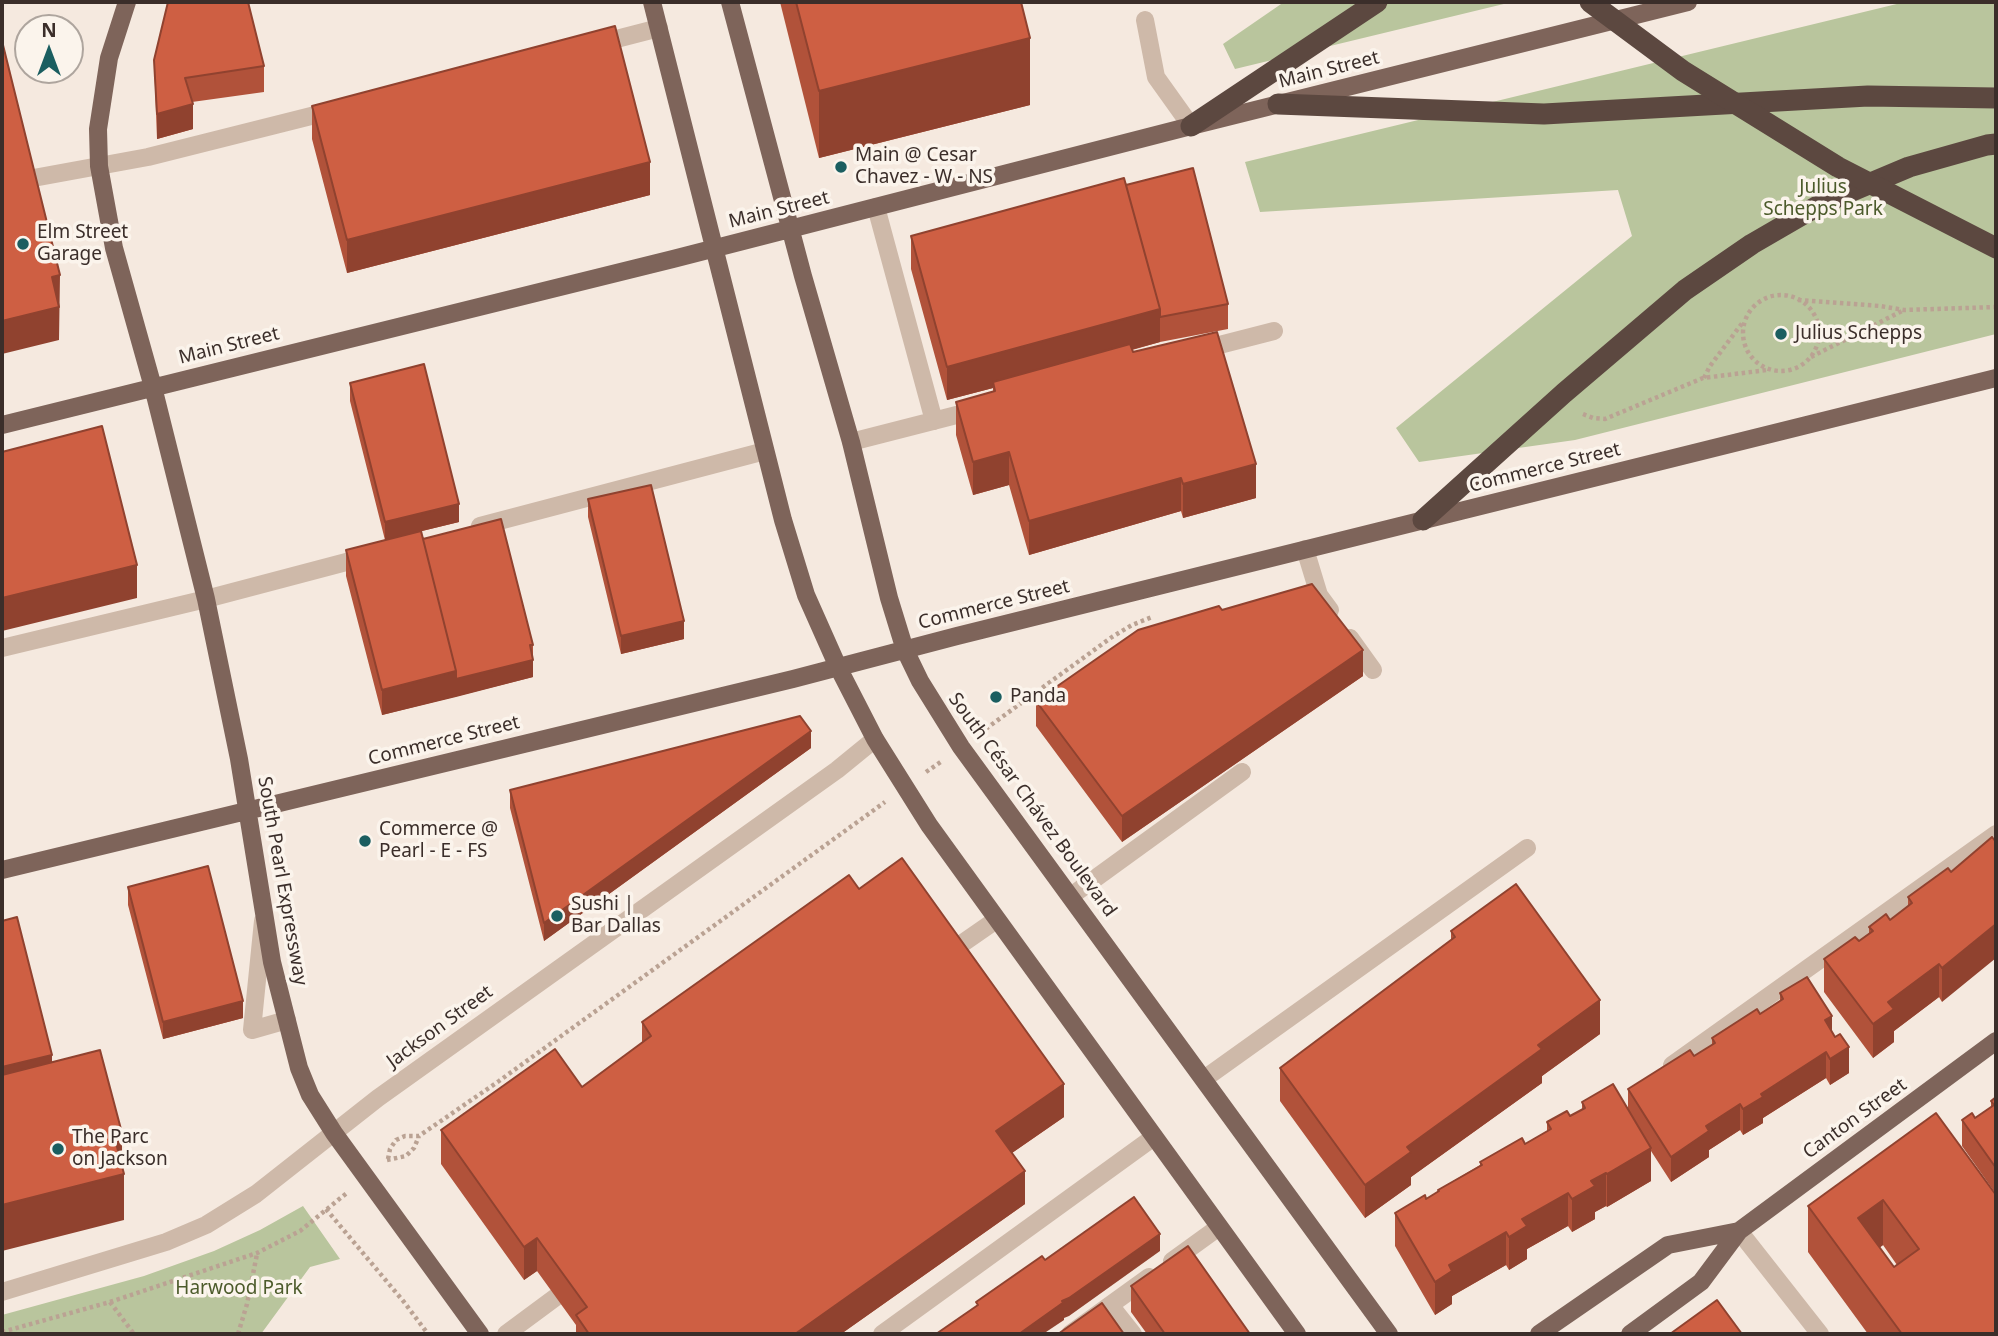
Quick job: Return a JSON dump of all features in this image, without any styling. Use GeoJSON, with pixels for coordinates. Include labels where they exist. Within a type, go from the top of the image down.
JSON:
{"type":"FeatureCollection","features":[{"type":"Feature","properties":{"kind":"highway"},"geometry":{"type":"LineString","coordinates":[[1191,126],[1377,2]]}},
{"type":"Feature","properties":{"kind":"highway"},"geometry":{"type":"LineString","coordinates":[[1590,2],[1683,71],[1838,167],[1996,248]]}},
{"type":"Feature","properties":{"kind":"highway"},"geometry":{"type":"LineString","coordinates":[[1278,104],[1545,114],[1868,96],[1996,98]]}},
{"type":"Feature","properties":{"kind":"highway"},"geometry":{"type":"LineString","coordinates":[[1423,520],[1564,393],[1685,290],[1752,244],[1821,204],[1909,167],[1996,144]]}},
{"type":"Feature","properties":{"kind":"main road","name":"South Pearl Expressway"},"geometry":{"type":"LineString","coordinates":[[127,2],[108,58],[98,129],[99,166],[114,248],[153,387],[206,599],[239,759],[272,962],[299,1068],[310,1095],[334,1133],[480,1334]]}},
{"type":"Feature","properties":{"kind":"main road"},"geometry":{"type":"LineString","coordinates":[[652,2],[765,451],[806,595],[838,667],[875,739],[929,825],[1297,1334]]}},
{"type":"Feature","properties":{"kind":"main road","name":"South César Chávez Boulevard"},"geometry":{"type":"LineString","coordinates":[[730,2],[803,276],[851,442],[889,598],[905,650],[920,681],[961,747],[1390,1334]]}},
{"type":"Feature","properties":{"kind":"main road","name":"Main Street"},"geometry":{"type":"LineString","coordinates":[[2,425],[1688,2]]}},
{"type":"Feature","properties":{"kind":"main road","name":"Commerce Street"},"geometry":{"type":"LineString","coordinates":[[2,870],[838,667],[1996,379]]}},
{"type":"Feature","properties":{"kind":"main road","name":"Canton Street"},"geometry":{"type":"LineString","coordinates":[[1630,1334],[1701,1282],[1739,1231],[1996,1041]]}},
{"type":"Feature","properties":{"kind":"main road","name":"Canton Street"},"geometry":{"type":"LineString","coordinates":[[1539,1334],[1668,1245],[1739,1231]]}},
{"type":"Feature","properties":{"kind":"street"},"geometry":{"type":"LineString","coordinates":[[1145,20],[1156,77],[1191,126]]}},
{"type":"Feature","properties":{"kind":"street"},"geometry":{"type":"LineString","coordinates":[[582,48],[659,28]]}},
{"type":"Feature","properties":{"kind":"street"},"geometry":{"type":"LineString","coordinates":[[28,179],[148,157],[346,107]]}},
{"type":"Feature","properties":{"kind":"street"},"geometry":{"type":"LineString","coordinates":[[876,207],[934,421]]}},
{"type":"Feature","properties":{"kind":"street"},"geometry":{"type":"LineString","coordinates":[[1182,354],[1274,331]]}},
{"type":"Feature","properties":{"kind":"street"},"geometry":{"type":"LineString","coordinates":[[851,442],[986,407]]}},
{"type":"Feature","properties":{"kind":"street"},"geometry":{"type":"LineString","coordinates":[[462,531],[765,451]]}},
{"type":"Feature","properties":{"kind":"street"},"geometry":{"type":"LineString","coordinates":[[1305,549],[1319,595],[1373,670]]}},
{"type":"Feature","properties":{"kind":"street"},"geometry":{"type":"LineString","coordinates":[[2,648],[206,599],[384,552]]}},
{"type":"Feature","properties":{"kind":"street","name":"Jackson Street"},"geometry":{"type":"LineString","coordinates":[[2,1292],[166,1242],[206,1225],[256,1194],[378,1098],[875,739]]}},
{"type":"Feature","properties":{"kind":"street"},"geometry":{"type":"LineString","coordinates":[[1071,896],[1242,772]]}},
{"type":"Feature","properties":{"kind":"street"},"geometry":{"type":"LineString","coordinates":[[1657,1076],[1996,834]]}},
{"type":"Feature","properties":{"kind":"street"},"geometry":{"type":"LineString","coordinates":[[1204,1079],[1527,848]]}},
{"type":"Feature","properties":{"kind":"street"},"geometry":{"type":"LineString","coordinates":[[264,914],[252,1030],[287,1020]]}},
{"type":"Feature","properties":{"kind":"street"},"geometry":{"type":"LineString","coordinates":[[947,954],[996,919]]}},
{"type":"Feature","properties":{"kind":"street"},"geometry":{"type":"LineString","coordinates":[[882,1334],[1154,1137]]}},
{"type":"Feature","properties":{"kind":"street"},"geometry":{"type":"LineString","coordinates":[[1070,1334],[1219,1227]]}},
{"type":"Feature","properties":{"kind":"street"},"geometry":{"type":"LineString","coordinates":[[1739,1231],[1820,1334]]}},
{"type":"Feature","properties":{"kind":"street"},"geometry":{"type":"LineString","coordinates":[[506,1334],[556,1297]]}},
{"type":"Feature","properties":{"kind":"street"},"geometry":{"type":"LineString","coordinates":[[1110,1305],[1133,1334]]}},
{"type":"Feature","properties":{"kind":"path"},"geometry":{"type":"LineString","coordinates":[[1703,378],[1755,305],[1771,296],[1790,296],[1812,313],[1819,330],[1815,349],[1805,362],[1792,369],[1769,369],[1749,354],[1743,337],[1745,320]]}},
{"type":"Feature","properties":{"kind":"path"},"geometry":{"type":"LineString","coordinates":[[1798,300],[1904,310],[1996,307]]}},
{"type":"Feature","properties":{"kind":"path"},"geometry":{"type":"LineString","coordinates":[[1810,357],[1904,310]]}},
{"type":"Feature","properties":{"kind":"path"},"geometry":{"type":"LineString","coordinates":[[1582,413],[1605,419],[1703,378],[1769,369]]}},
{"type":"Feature","properties":{"kind":"path"},"geometry":{"type":"LineString","coordinates":[[981,733],[1112,637]]}},
{"type":"Feature","properties":{"kind":"path"},"geometry":{"type":"LineString","coordinates":[[923,775],[938,764]]}},
{"type":"Feature","properties":{"kind":"path"},"geometry":{"type":"LineString","coordinates":[[419,1136],[405,1136],[396,1140],[388,1159],[406,1156],[414,1148],[419,1136],[499,1082],[873,811]]}},
{"type":"Feature","properties":{"kind":"path"},"geometry":{"type":"LineString","coordinates":[[2,1332],[110,1302],[257,1253],[300,1231],[326,1209],[428,1334]]}},
{"type":"Feature","properties":{"kind":"path"},"geometry":{"type":"LineString","coordinates":[[238,1334],[257,1253]]}},
{"type":"Feature","properties":{"kind":"path"},"geometry":{"type":"LineString","coordinates":[[110,1302],[134,1334]]}},
{"type":"Feature","properties":{"kind":"green space"},"geometry":{"type":"Polygon","coordinates":[[[1284,2],[1512,2],[1235,69],[1223,44],[1284,2]]]}},
{"type":"Feature","properties":{"kind":"green space","name":"Julius Schepps Park"},"geometry":{"type":"Polygon","coordinates":[[[1905,2],[1996,2],[1996,334],[1575,440],[1419,462],[1396,428],[1632,236],[1618,190],[1260,212],[1245,162],[1905,2]]]}},
{"type":"Feature","properties":{"kind":"green space","name":"Harwood Park"},"geometry":{"type":"Polygon","coordinates":[[[303,1206],[340,1259],[310,1267],[261,1334],[2,1334],[2,1315],[144,1276],[214,1251],[303,1206]]]}},
{"type":"Feature","properties":{"kind":"building"},"geometry":{"type":"Polygon","coordinates":[[[168,2],[248,2],[264,66],[185,78],[193,104],[157,114],[154,60],[168,2]]]}},
{"type":"Feature","properties":{"kind":"building"},"geometry":{"type":"Polygon","coordinates":[[[796,2],[1021,2],[1030,38],[819,91],[796,2]]]}},
{"type":"Feature","properties":{"kind":"building"},"geometry":{"type":"Polygon","coordinates":[[[615,26],[650,162],[347,240],[312,106],[615,26]]]}},
{"type":"Feature","properties":{"kind":"building","name":"Elm Street Garage"},"geometry":{"type":"Polygon","coordinates":[[[2,41],[60,275],[52,277],[59,307],[2,321],[2,41]]]}},
{"type":"Feature","properties":{"kind":"building"},"geometry":{"type":"Polygon","coordinates":[[[1193,168],[1228,304],[1160,317],[1126,185],[1193,168]]]}},
{"type":"Feature","properties":{"kind":"building"},"geometry":{"type":"Polygon","coordinates":[[[1124,178],[1160,309],[947,367],[911,236],[1124,178]]]}},
{"type":"Feature","properties":{"kind":"building"},"geometry":{"type":"Polygon","coordinates":[[[1217,332],[1256,464],[1183,484],[1181,478],[1029,521],[1009,452],[973,462],[956,402],[995,391],[993,382],[1130,344],[1133,352],[1217,332]]]}},
{"type":"Feature","properties":{"kind":"building"},"geometry":{"type":"Polygon","coordinates":[[[424,364],[459,504],[385,522],[350,383],[424,364]]]}},
{"type":"Feature","properties":{"kind":"building"},"geometry":{"type":"Polygon","coordinates":[[[102,426],[137,565],[2,598],[2,452],[102,426]]]}},
{"type":"Feature","properties":{"kind":"building"},"geometry":{"type":"Polygon","coordinates":[[[651,485],[684,621],[621,636],[588,499],[651,485]]]}},
{"type":"Feature","properties":{"kind":"building"},"geometry":{"type":"Polygon","coordinates":[[[501,519],[533,645],[530,645],[533,660],[456,679],[423,539],[501,519]]]}},
{"type":"Feature","properties":{"kind":"building"},"geometry":{"type":"Polygon","coordinates":[[[421,531],[456,671],[382,690],[346,550],[421,531]]]}},
{"type":"Feature","properties":{"kind":"building"},"geometry":{"type":"Polygon","coordinates":[[[1312,584],[1363,650],[1122,816],[1036,701],[1138,630],[1219,606],[1222,610],[1312,584]]]}},
{"type":"Feature","properties":{"kind":"building"},"geometry":{"type":"Polygon","coordinates":[[[800,716],[811,731],[544,923],[510,790],[800,716]]]}},
{"type":"Feature","properties":{"kind":"building"},"geometry":{"type":"Polygon","coordinates":[[[1992,837],[1996,842],[1996,924],[1942,968],[1939,964],[1888,1002],[1894,1009],[1873,1024],[1824,959],[1855,937],[1859,941],[1873,931],[1869,927],[1886,914],[1890,920],[1912,903],[1908,897],[1948,868],[1951,872],[1992,837]]]}},
{"type":"Feature","properties":{"kind":"building"},"geometry":{"type":"Polygon","coordinates":[[[902,858],[1064,1084],[996,1131],[1025,1171],[795,1334],[589,1334],[576,1315],[587,1307],[537,1238],[524,1247],[441,1130],[555,1049],[582,1087],[651,1036],[642,1022],[849,875],[859,889],[902,858]]]}},
{"type":"Feature","properties":{"kind":"building"},"geometry":{"type":"Polygon","coordinates":[[[208,866],[243,1001],[163,1022],[128,887],[208,866]]]}},
{"type":"Feature","properties":{"kind":"building"},"geometry":{"type":"Polygon","coordinates":[[[1516,884],[1600,1000],[1538,1045],[1542,1049],[1407,1147],[1411,1152],[1365,1185],[1280,1068],[1455,937],[1451,931],[1516,884]]]}},
{"type":"Feature","properties":{"kind":"building"},"geometry":{"type":"Polygon","coordinates":[[[17,917],[52,1055],[2,1067],[2,921],[17,917]]]}},
{"type":"Feature","properties":{"kind":"building"},"geometry":{"type":"Polygon","coordinates":[[[1807,977],[1832,1016],[1825,1020],[1835,1037],[1840,1034],[1849,1047],[1830,1059],[1826,1052],[1761,1094],[1763,1097],[1743,1109],[1740,1104],[1706,1126],[1709,1131],[1671,1157],[1628,1089],[1690,1050],[1694,1056],[1715,1043],[1712,1038],[1757,1009],[1760,1014],[1783,999],[1780,993],[1807,977]]]}},
{"type":"Feature","properties":{"kind":"building","name":"The Parc on Jackson"},"geometry":{"type":"Polygon","coordinates":[[[100,1050],[122,1133],[114,1135],[124,1174],[2,1205],[2,1075],[100,1050]]]}},
{"type":"Feature","properties":{"kind":"building"},"geometry":{"type":"Polygon","coordinates":[[[1613,1084],[1651,1148],[1591,1181],[1595,1186],[1572,1199],[1568,1193],[1522,1219],[1527,1226],[1509,1237],[1506,1232],[1449,1265],[1452,1271],[1435,1282],[1395,1213],[1425,1195],[1426,1199],[1482,1165],[1480,1162],[1522,1138],[1525,1144],[1551,1129],[1547,1122],[1567,1111],[1570,1116],[1585,1108],[1582,1102],[1613,1084]]]}},
{"type":"Feature","properties":{"kind":"building"},"geometry":{"type":"Polygon","coordinates":[[[1996,1097],[1996,1168],[1962,1120],[1972,1113],[1975,1118],[1994,1105],[1991,1101],[1996,1097]]]}},
{"type":"Feature","properties":{"kind":"building"},"geometry":{"type":"Polygon","coordinates":[[[1936,1113],[1996,1195],[1996,1334],[1902,1334],[1808,1206],[1936,1113]],[[1883,1200],[1858,1218],[1894,1267],[1919,1249],[1883,1200]]]}},
{"type":"Feature","properties":{"kind":"building"},"geometry":{"type":"Polygon","coordinates":[[[1134,1197],[1160,1234],[1019,1334],[936,1334],[1042,1256],[1045,1260],[1134,1197]]]}},
{"type":"Feature","properties":{"kind":"building"},"geometry":{"type":"Polygon","coordinates":[[[1188,1246],[1250,1334],[1165,1334],[1131,1286],[1188,1246]]]}},
{"type":"Feature","properties":{"kind":"building"},"geometry":{"type":"Polygon","coordinates":[[[1717,1300],[1742,1334],[1670,1334],[1717,1300]]]}},
{"type":"Feature","properties":{"kind":"building"},"geometry":{"type":"Polygon","coordinates":[[[1102,1303],[1124,1334],[1058,1334],[1102,1303]]]}},
{"type":"Feature","properties":{"kind":"place","name":"Main @ Cesar Chavez - W - NS"},"geometry":{"type":"Point","coordinates":[841,167]}},
{"type":"Feature","properties":{"kind":"place","name":"Elm Street Garage"},"geometry":{"type":"Point","coordinates":[23,244]}},
{"type":"Feature","properties":{"kind":"place","name":"Julius Schepps"},"geometry":{"type":"Point","coordinates":[1781,334]}},
{"type":"Feature","properties":{"kind":"place","name":"Panda"},"geometry":{"type":"Point","coordinates":[996,697]}},
{"type":"Feature","properties":{"kind":"place","name":"Commerce @ Pearl - E - FS"},"geometry":{"type":"Point","coordinates":[365,841]}},
{"type":"Feature","properties":{"kind":"place","name":"Sushi | Bar Dallas"},"geometry":{"type":"Point","coordinates":[557,916]}},
{"type":"Feature","properties":{"kind":"place","name":"The Parc on Jackson"},"geometry":{"type":"Point","coordinates":[58,1149]}}]}
